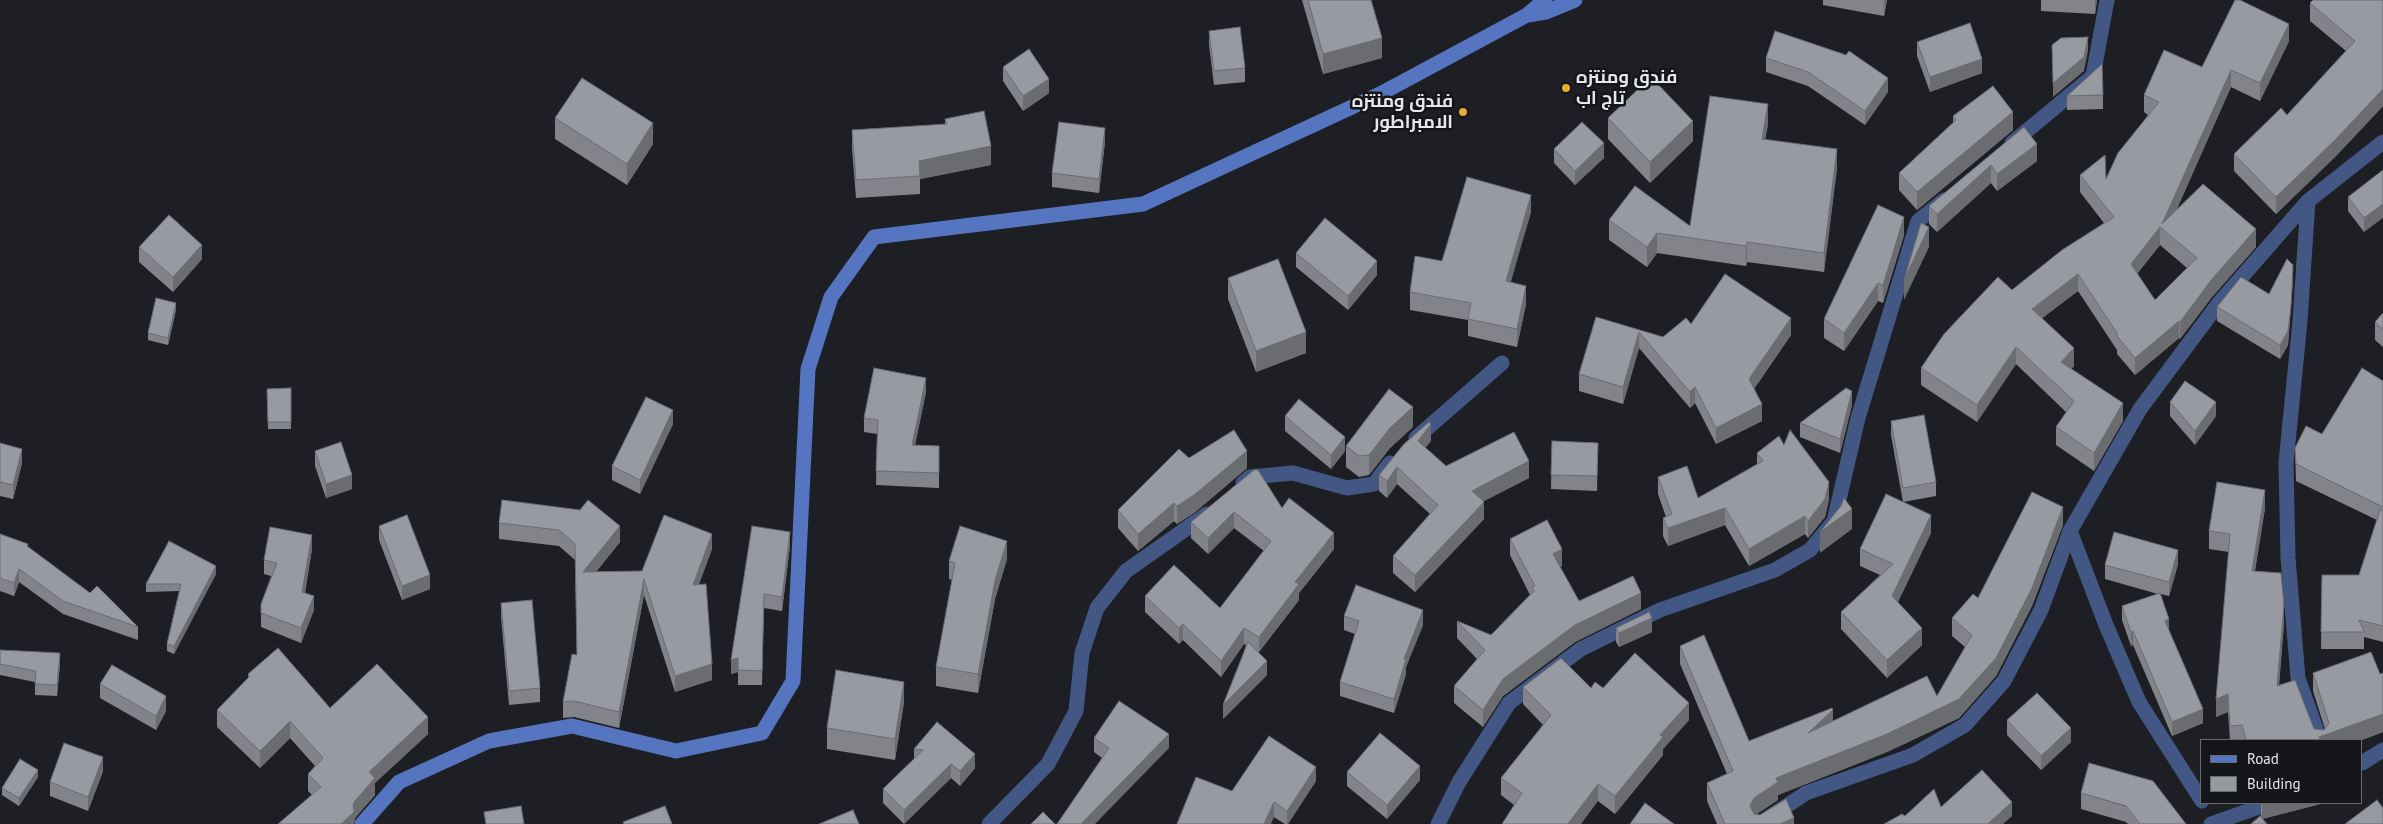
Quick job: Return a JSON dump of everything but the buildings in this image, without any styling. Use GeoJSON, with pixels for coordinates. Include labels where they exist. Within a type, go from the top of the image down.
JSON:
{"type":"FeatureCollection","features":[{"type":"Feature","properties":{"kind":"main road"},"geometry":{"type":"LineString","coordinates":[[362,824],[399,782],[489,741],[572,726],[676,751],[762,733],[793,681],[808,369],[831,297],[874,237],[1143,204],[1380,94],[1527,15],[1545,0]]}},
{"type":"Feature","properties":{"kind":"main road"},"geometry":{"type":"LineString","coordinates":[[1527,15],[1546,12],[1575,0]]}},
{"type":"Feature","properties":{"kind":"street"},"geometry":{"type":"LineString","coordinates":[[2002,152],[2093,76],[2107,0]]}},
{"type":"Feature","properties":{"kind":"street"},"geometry":{"type":"LineString","coordinates":[[1759,824],[1806,793],[1913,755],[1964,725],[2004,682],[2042,610],[2070,531],[2140,409],[2219,303],[2308,201],[2383,142]]}},
{"type":"Feature","properties":{"kind":"street"},"geometry":{"type":"LineString","coordinates":[[1438,824],[1459,782],[1509,703],[1580,650],[1660,610],[1775,570],[1810,550],[1834,521],[1858,418],[1918,221],[1956,190]]}},
{"type":"Feature","properties":{"kind":"street"},"geometry":{"type":"LineString","coordinates":[[2308,201],[2300,321],[2286,463],[2288,558],[2298,678],[2320,739]]}},
{"type":"Feature","properties":{"kind":"street"},"geometry":{"type":"LineString","coordinates":[[989,824],[1048,764],[1076,710],[1082,653],[1097,608],[1126,571],[1200,520],[1250,477],[1293,473],[1347,488],[1374,484],[1401,451],[1502,363]]}},
{"type":"Feature","properties":{"kind":"street"},"geometry":{"type":"LineString","coordinates":[[2070,531],[2106,625],[2139,702],[2200,799]]}},
{"type":"Feature","properties":{"kind":"street"},"geometry":{"type":"LineString","coordinates":[[2363,762],[2383,750]]}},
{"type":"Feature","properties":{"kind":"street"},"geometry":{"type":"LineString","coordinates":[[2203,804],[2213,823],[2267,804]]}},
{"type":"Feature","properties":{"kind":"place","name":"فندق ومنتزه تاج اب"},"geometry":{"type":"Point","coordinates":[1566,88]}},
{"type":"Feature","properties":{"kind":"place","name":"فندق ومنتزه الامبراطور"},"geometry":{"type":"Point","coordinates":[1463,112]}}]}
